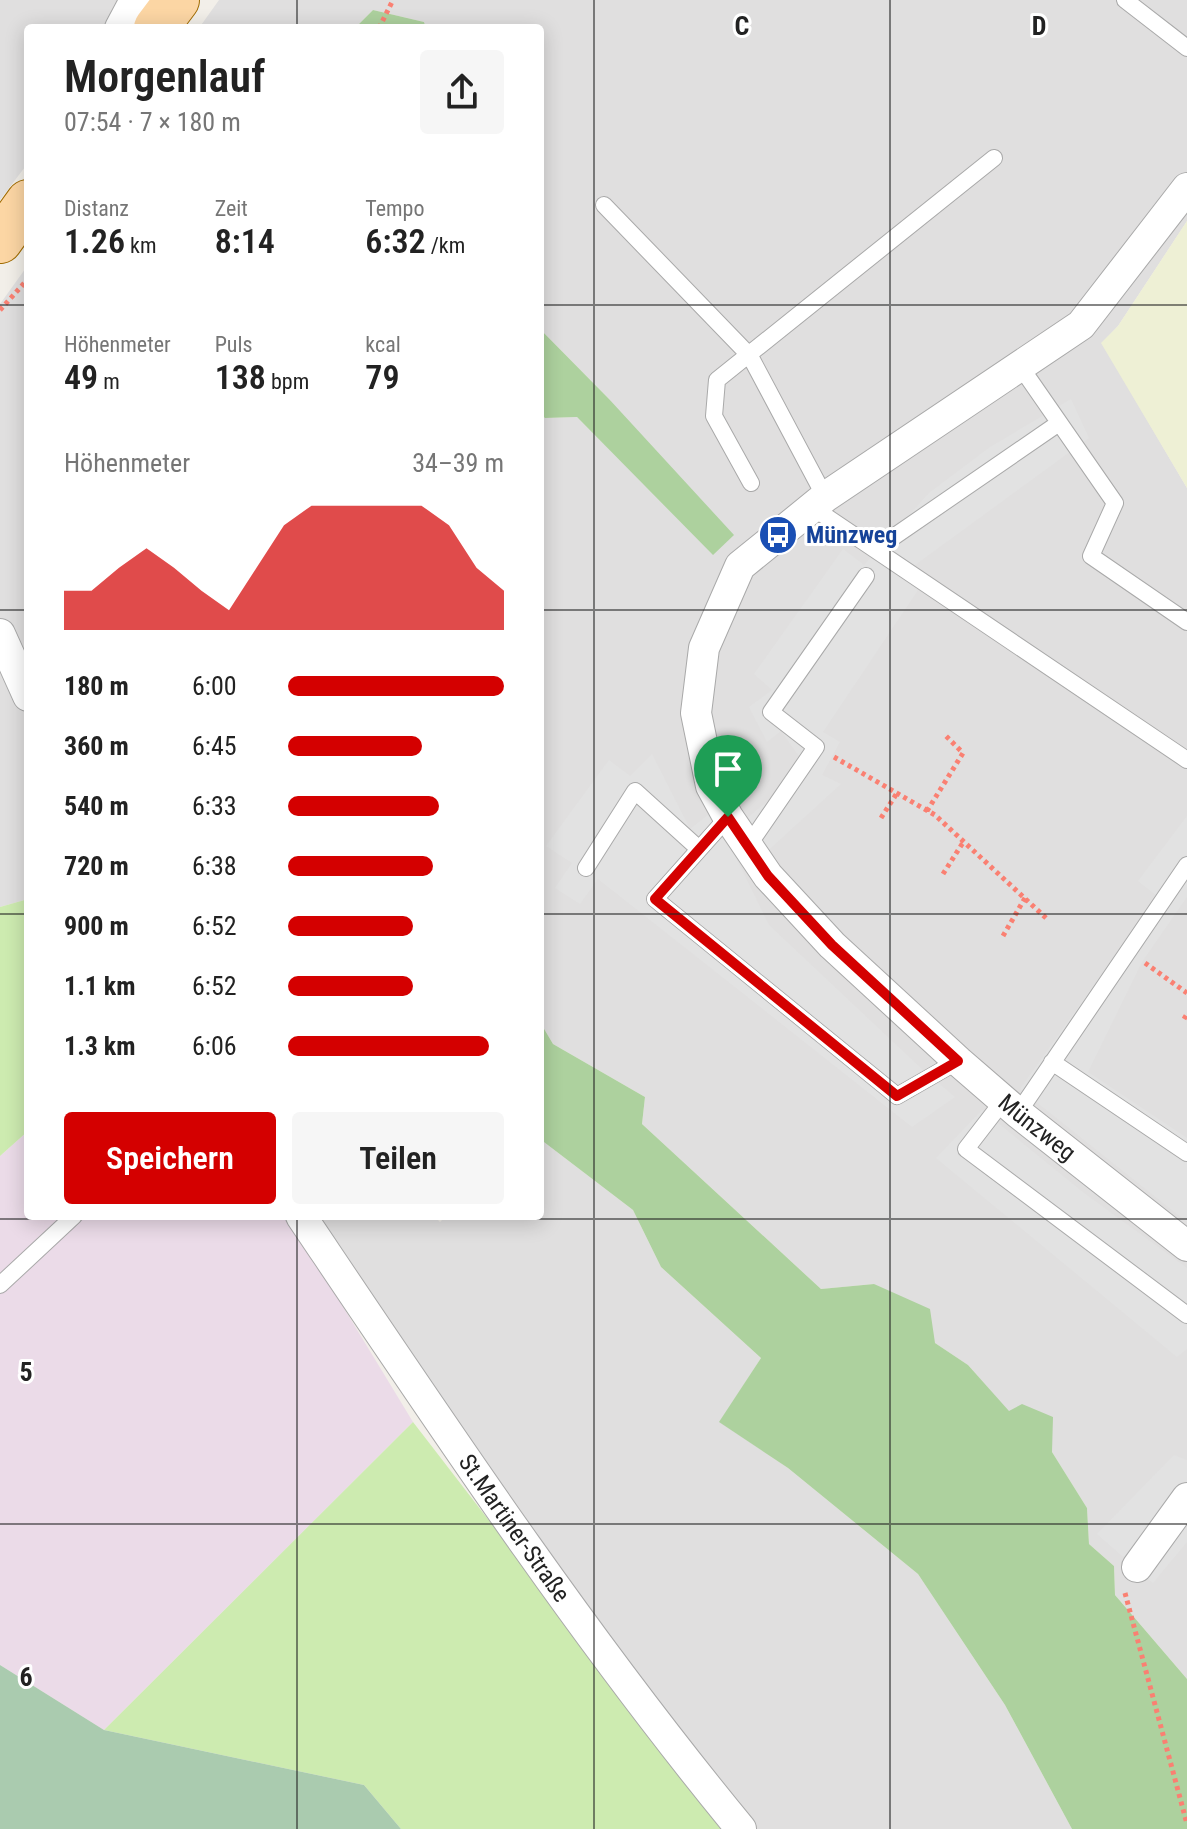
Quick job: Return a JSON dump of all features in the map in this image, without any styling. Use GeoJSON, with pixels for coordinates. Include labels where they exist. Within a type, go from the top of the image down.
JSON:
{"type":"FeatureCollection","features":[{"type":"Feature","properties":{"kind":"main road"},"geometry":{"type":"LineString","coordinates":[[159,24],[177,0]]}},
{"type":"Feature","properties":{"kind":"main road"},"geometry":{"type":"LineString","coordinates":[[0,241],[24,208]]}},
{"type":"Feature","properties":{"kind":"street"},"geometry":{"type":"LineString","coordinates":[[122,24],[135,0]]}},
{"type":"Feature","properties":{"kind":"street","name":"Münzweg"},"geometry":{"type":"LineString","coordinates":[[1187,188],[1081,325],[819,502],[740,566],[704,648],[696,713],[711,786],[768,876],[832,945],[1010,1107],[1187,1246]]}},
{"type":"Feature","properties":{"kind":"street"},"geometry":{"type":"LineString","coordinates":[[0,634],[24,687]]}},
{"type":"Feature","properties":{"kind":"street","name":"St.Martiner-Straße"},"geometry":{"type":"LineString","coordinates":[[304,1220],[448,1434],[656,1725],[741,1829]]}},
{"type":"Feature","properties":{"kind":"street"},"geometry":{"type":"LineString","coordinates":[[1137,1567],[1187,1498]]}},
{"type":"Feature","properties":{"kind":"lane"},"geometry":{"type":"LineString","coordinates":[[1125,0],[1187,48]]}},
{"type":"Feature","properties":{"kind":"lane"},"geometry":{"type":"LineString","coordinates":[[751,483],[714,416],[717,380],[994,158]]}},
{"type":"Feature","properties":{"kind":"lane"},"geometry":{"type":"LineString","coordinates":[[604,205],[750,356],[819,502],[876,549],[1187,760]]}},
{"type":"Feature","properties":{"kind":"lane"},"geometry":{"type":"LineString","coordinates":[[1020,366],[1115,503],[1091,556],[1187,622]]}},
{"type":"Feature","properties":{"kind":"lane"},"geometry":{"type":"LineString","coordinates":[[876,549],[1059,423]]}},
{"type":"Feature","properties":{"kind":"lane"},"geometry":{"type":"LineString","coordinates":[[748,846],[816,747],[771,712],[866,576]]}},
{"type":"Feature","properties":{"kind":"lane"},"geometry":{"type":"LineString","coordinates":[[586,868],[635,791],[699,849]]}},
{"type":"Feature","properties":{"kind":"lane"},"geometry":{"type":"LineString","coordinates":[[728,817],[655,899],[897,1096],[958,1061]]}},
{"type":"Feature","properties":{"kind":"lane"},"geometry":{"type":"LineString","coordinates":[[1187,865],[1052,1062],[966,1149],[1187,1315]]}},
{"type":"Feature","properties":{"kind":"lane"},"geometry":{"type":"LineString","coordinates":[[1052,1062],[1187,1153]]}},
{"type":"Feature","properties":{"kind":"lane"},"geometry":{"type":"LineString","coordinates":[[0,1285],[70,1220]]}},
{"type":"Feature","properties":{"kind":"path"},"geometry":{"type":"LineString","coordinates":[[381,24],[393,0]]}},
{"type":"Feature","properties":{"kind":"path"},"geometry":{"type":"LineString","coordinates":[[0,310],[24,283]]}},
{"type":"Feature","properties":{"kind":"path"},"geometry":{"type":"LineString","coordinates":[[927,811],[963,753],[944,734]]}},
{"type":"Feature","properties":{"kind":"path"},"geometry":{"type":"LineString","coordinates":[[816,747],[927,811],[964,841],[1046,918]]}},
{"type":"Feature","properties":{"kind":"path"},"geometry":{"type":"LineString","coordinates":[[881,818],[897,793]]}},
{"type":"Feature","properties":{"kind":"path"},"geometry":{"type":"LineString","coordinates":[[943,874],[964,841]]}},
{"type":"Feature","properties":{"kind":"path"},"geometry":{"type":"LineString","coordinates":[[1003,936],[1025,898]]}},
{"type":"Feature","properties":{"kind":"path"},"geometry":{"type":"LineString","coordinates":[[1128,951],[1187,993]]}},
{"type":"Feature","properties":{"kind":"path"},"geometry":{"type":"LineString","coordinates":[[1137,1567],[1124,1589],[1187,1824]]}},
{"type":"Feature","properties":{"kind":"shaded area"},"geometry":{"type":"Polygon","coordinates":[[[0,0],[149,0],[133,24],[24,24],[24,168],[0,200],[0,0]]]}},
{"type":"Feature","properties":{"kind":"shaded area"},"geometry":{"type":"Polygon","coordinates":[[[219,0],[1187,0],[1187,221],[1118,326],[1102,343],[1187,488],[1187,1679],[1115,1595],[1114,1566],[1089,1544],[1087,1508],[1052,1452],[1009,1412],[968,1365],[935,1343],[874,1284],[821,1289],[642,1124],[645,1097],[553,1044],[544,1029],[544,417],[577,417],[713,554],[609,399],[544,333],[544,24],[425,24],[373,10],[359,24],[202,24],[219,0]]]}},
{"type":"Feature","properties":{"kind":"shaded area"},"geometry":{"type":"Polygon","coordinates":[[[24,271],[24,900],[0,907],[0,304],[24,271]]]}},
{"type":"Feature","properties":{"kind":"shaded area"},"geometry":{"type":"Polygon","coordinates":[[[1071,399],[1089,438],[900,576],[918,590],[823,732],[840,742],[822,775],[841,784],[761,857],[743,821],[808,769],[781,731],[767,742],[749,707],[772,690],[754,674],[843,549],[864,565],[929,493],[990,447],[1071,399]]]}},
{"type":"Feature","properties":{"kind":"shaded area"},"geometry":{"type":"Polygon","coordinates":[[[652,754],[690,829],[713,811],[769,925],[955,1097],[912,1127],[598,879],[580,904],[555,888],[572,863],[546,846],[609,760],[630,776],[652,754]]]}},
{"type":"Feature","properties":{"kind":"shaded area"},"geometry":{"type":"Polygon","coordinates":[[[1187,816],[1187,897],[1142,962],[1088,1072],[1187,1138],[1187,1222],[1020,1089],[1157,896],[1138,881],[1187,816]]]}},
{"type":"Feature","properties":{"kind":"shaded area"},"geometry":{"type":"Polygon","coordinates":[[[982,1110],[1084,1193],[1187,1268],[1187,1349],[1177,1357],[936,1158],[982,1110]]]}},
{"type":"Feature","properties":{"kind":"shaded area"},"geometry":{"type":"Polygon","coordinates":[[[24,1135],[24,1220],[290,1220],[413,1422],[104,1730],[0,1665],[0,1156],[24,1135]]]}},
{"type":"Feature","properties":{"kind":"shaded area"},"geometry":{"type":"Polygon","coordinates":[[[544,1142],[633,1210],[661,1267],[761,1358],[720,1422],[788,1468],[918,1574],[1005,1705],[1072,1829],[741,1829],[293,1220],[544,1220],[544,1142]]]}},
{"type":"Feature","properties":{"kind":"shaded area"},"geometry":{"type":"Polygon","coordinates":[[[1174,1455],[1187,1460],[1187,1542],[1153,1583],[1097,1534],[1174,1455]]]}},
{"type":"Feature","properties":{"kind":"green space"},"geometry":{"type":"Polygon","coordinates":[[[373,10],[425,24],[359,24],[373,10]]]}},
{"type":"Feature","properties":{"kind":"green space"},"geometry":{"type":"Polygon","coordinates":[[[1187,221],[1187,488],[1101,343],[1118,326],[1187,221]]]}},
{"type":"Feature","properties":{"kind":"green space"},"geometry":{"type":"Polygon","coordinates":[[[544,333],[734,535],[713,555],[577,417],[545,418],[544,333]]]}},
{"type":"Feature","properties":{"kind":"green space"},"geometry":{"type":"Polygon","coordinates":[[[24,900],[24,1135],[0,1156],[0,907],[24,900]]]}},
{"type":"Feature","properties":{"kind":"green space"},"geometry":{"type":"Polygon","coordinates":[[[544,1029],[553,1044],[645,1097],[642,1124],[821,1289],[874,1284],[930,1309],[935,1343],[968,1365],[1009,1411],[1022,1404],[1053,1417],[1052,1452],[1087,1508],[1089,1544],[1114,1566],[1115,1595],[1187,1679],[1187,1829],[1072,1829],[1005,1705],[918,1574],[788,1468],[719,1422],[761,1358],[661,1267],[633,1210],[544,1142],[544,1029]]]}},
{"type":"Feature","properties":{"kind":"green space"},"geometry":{"type":"Polygon","coordinates":[[[413,1422],[727,1829],[401,1829],[364,1785],[104,1730],[413,1422]]]}},
{"type":"Feature","properties":{"kind":"green space"},"geometry":{"type":"Polygon","coordinates":[[[0,1665],[104,1730],[364,1785],[401,1829],[0,1829],[0,1665]]]}},
{"type":"Feature","properties":{"kind":"place","name":"Münzweg"},"geometry":{"type":"Point","coordinates":[778,535]}},
{"type":"Feature","properties":{"kind":"route"},"geometry":{"type":"LineString","coordinates":[[728,817],[768,876],[832,945],[958,1061],[897,1096],[655,899],[728,817]]}}]}
